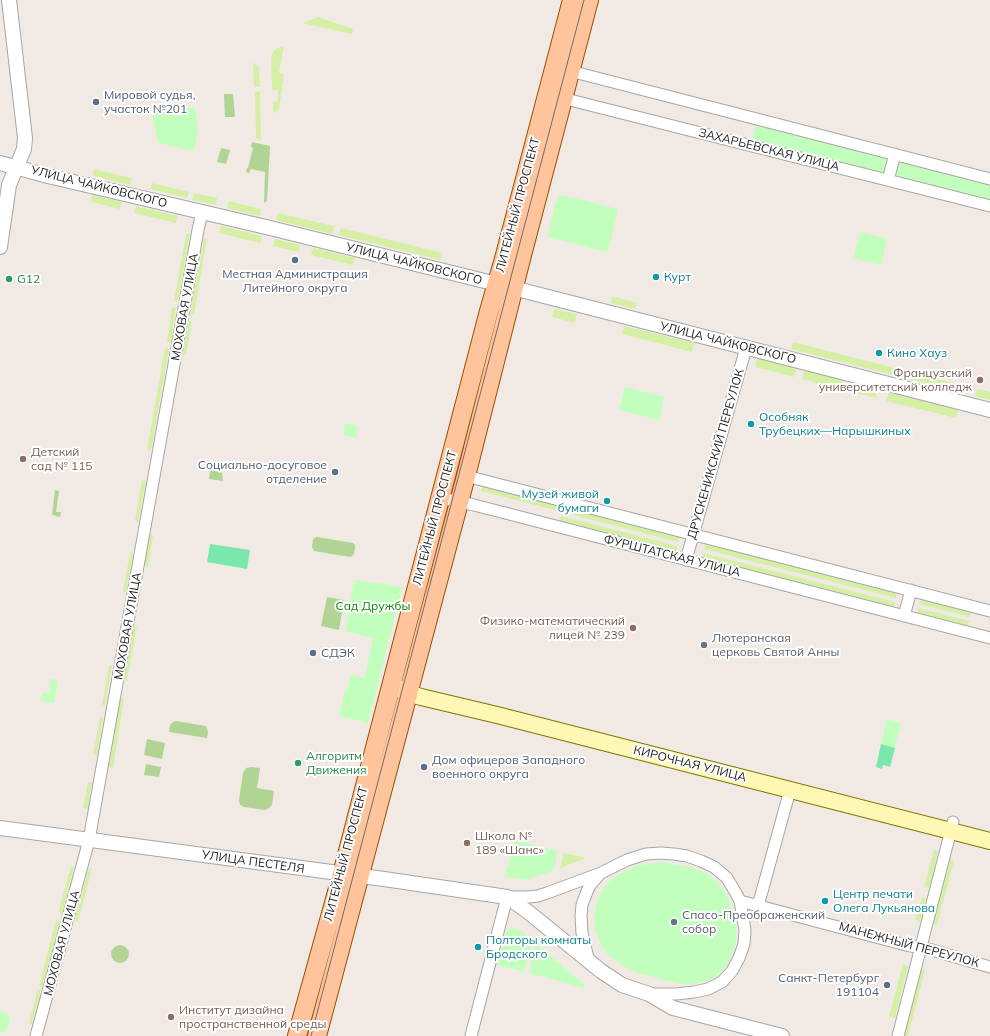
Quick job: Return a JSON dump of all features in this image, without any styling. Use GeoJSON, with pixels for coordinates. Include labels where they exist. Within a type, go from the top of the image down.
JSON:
{"type":"FeatureCollection","features":[{"type":"Feature","properties":{"kind":"main road","name":"ЛИТЕЙНЫЙ ПРОСПЕКТ"},"geometry":{"type":"LineString","coordinates":[[297,1036],[342,874],[441,498],[505,286],[555,96],[572,0]]}},
{"type":"Feature","properties":{"kind":"main road","name":"ЛИТЕЙНЫЙ ПРОСПЕКТ"},"geometry":{"type":"LineString","coordinates":[[555,96],[570,71],[589,0]]}},
{"type":"Feature","properties":{"kind":"main road","name":"ЛИТЕЙНЫЙ ПРОСПЕКТ"},"geometry":{"type":"LineString","coordinates":[[317,1036],[466,476],[505,286]]}},
{"type":"Feature","properties":{"kind":"main road","name":"КИРОЧНАЯ УЛИЦА"},"geometry":{"type":"LineString","coordinates":[[391,684],[790,790],[952,827],[990,832]]}},
{"type":"Feature","properties":{"kind":"main road","name":"КИРОЧНАЯ УЛИЦА"},"geometry":{"type":"LineString","coordinates":[[409,690],[952,827],[990,841]]}},
{"type":"Feature","properties":{"kind":"street"},"geometry":{"type":"LineString","coordinates":[[0,247],[4,199],[24,149],[25,138],[9,0]]}},
{"type":"Feature","properties":{"kind":"street"},"geometry":{"type":"LineString","coordinates":[[570,71],[990,179]]}},
{"type":"Feature","properties":{"kind":"street","name":"ЗАХАРЬЕВСКАЯ УЛИЦА"},"geometry":{"type":"LineString","coordinates":[[555,96],[990,206]]}},
{"type":"Feature","properties":{"kind":"street"},"geometry":{"type":"LineString","coordinates":[[888,180],[895,154]]}},
{"type":"Feature","properties":{"kind":"street","name":"УЛИЦА ЧАЙКОВСКОГО"},"geometry":{"type":"LineString","coordinates":[[0,163],[48,176],[505,286],[990,410]]}},
{"type":"Feature","properties":{"kind":"street","name":"МОХОВАЯ УЛИЦА"},"geometry":{"type":"LineString","coordinates":[[36,1036],[89,840],[202,212]]}},
{"type":"Feature","properties":{"kind":"street","name":"ДРУСКЕНИКСКИЙ ПЕРЕУЛОК"},"geometry":{"type":"LineString","coordinates":[[686,560],[746,348]]}},
{"type":"Feature","properties":{"kind":"street"},"geometry":{"type":"LineString","coordinates":[[466,476],[990,611]]}},
{"type":"Feature","properties":{"kind":"street","name":"ФУРШТАТСКАЯ УЛИЦА"},"geometry":{"type":"LineString","coordinates":[[441,498],[990,638]]}},
{"type":"Feature","properties":{"kind":"street"},"geometry":{"type":"LineString","coordinates":[[904,616],[911,590]]}},
{"type":"Feature","properties":{"kind":"street"},"geometry":{"type":"LineString","coordinates":[[758,906],[790,790]]}},
{"type":"Feature","properties":{"kind":"street"},"geometry":{"type":"LineString","coordinates":[[898,1036],[952,827]]}},
{"type":"Feature","properties":{"kind":"street","name":"УЛИЦА ПЕСТЕЛЯ"},"geometry":{"type":"LineString","coordinates":[[0,828],[506,897]]}},
{"type":"Feature","properties":{"kind":"street"},"geometry":{"type":"LineString","coordinates":[[506,897],[538,896],[601,873],[627,860],[646,854],[661,853],[687,856],[701,860],[714,867],[726,878],[740,901],[745,930],[744,944],[739,958],[732,971],[722,982],[708,989],[676,994],[649,994]]}},
{"type":"Feature","properties":{"kind":"street"},"geometry":{"type":"LineString","coordinates":[[589,962],[582,933],[582,905],[590,885],[601,873]]}},
{"type":"Feature","properties":{"kind":"street"},"geometry":{"type":"LineString","coordinates":[[506,897],[527,910],[589,962],[622,985],[649,994],[674,1008],[782,1036]]}},
{"type":"Feature","properties":{"kind":"street"},"geometry":{"type":"LineString","coordinates":[[472,1036],[506,897]]}},
{"type":"Feature","properties":{"kind":"street","name":"МАНЕЖНЫЙ ПЕРЕУЛОК"},"geometry":{"type":"LineString","coordinates":[[740,901],[990,967]]}},
{"type":"Feature","properties":{"kind":"green space"},"geometry":{"type":"Polygon","coordinates":[[[318,17],[353,29],[352,34],[302,23],[318,17]]]}},
{"type":"Feature","properties":{"kind":"green space"},"geometry":{"type":"Polygon","coordinates":[[[284,46],[279,73],[284,74],[279,109],[273,113],[273,102],[278,101],[278,90],[272,90],[271,57],[277,48],[284,46]]]}},
{"type":"Feature","properties":{"kind":"green space"},"geometry":{"type":"Polygon","coordinates":[[[253,62],[259,68],[260,87],[254,87],[253,62]]]}},
{"type":"Feature","properties":{"kind":"green space"},"geometry":{"type":"Polygon","coordinates":[[[260,91],[261,140],[256,139],[255,92],[260,91]]]}},
{"type":"Feature","properties":{"kind":"green space"},"geometry":{"type":"Polygon","coordinates":[[[224,94],[233,94],[235,117],[225,117],[224,94]]]}},
{"type":"Feature","properties":{"kind":"green space"},"geometry":{"type":"Polygon","coordinates":[[[195,107],[198,132],[194,151],[158,143],[152,115],[195,107]]]}},
{"type":"Feature","properties":{"kind":"green space"},"geometry":{"type":"Polygon","coordinates":[[[756,124],[990,184],[990,201],[752,141],[756,124]]]}},
{"type":"Feature","properties":{"kind":"green space"},"geometry":{"type":"Polygon","coordinates":[[[252,142],[270,146],[267,201],[264,203],[265,172],[251,169],[249,173],[246,172],[253,148],[251,147],[252,142]]]}},
{"type":"Feature","properties":{"kind":"green space"},"geometry":{"type":"Polygon","coordinates":[[[221,148],[230,150],[226,164],[217,162],[221,148]]]}},
{"type":"Feature","properties":{"kind":"green space"},"geometry":{"type":"Polygon","coordinates":[[[94,169],[132,178],[130,185],[93,176],[94,169]]]}},
{"type":"Feature","properties":{"kind":"green space"},"geometry":{"type":"Polygon","coordinates":[[[152,183],[189,192],[187,198],[150,189],[152,183]]]}},
{"type":"Feature","properties":{"kind":"green space"},"geometry":{"type":"Polygon","coordinates":[[[194,193],[217,198],[216,205],[192,200],[194,193]]]}},
{"type":"Feature","properties":{"kind":"green space"},"geometry":{"type":"Polygon","coordinates":[[[92,195],[122,202],[120,209],[91,202],[92,195]]]}},
{"type":"Feature","properties":{"kind":"green space"},"geometry":{"type":"Polygon","coordinates":[[[561,195],[618,209],[608,252],[547,237],[557,198],[561,195]]]}},
{"type":"Feature","properties":{"kind":"green space"},"geometry":{"type":"Polygon","coordinates":[[[229,201],[261,209],[260,216],[227,208],[229,201]]]}},
{"type":"Feature","properties":{"kind":"green space"},"geometry":{"type":"Polygon","coordinates":[[[136,206],[178,216],[176,223],[134,213],[136,206]]]}},
{"type":"Feature","properties":{"kind":"green space"},"geometry":{"type":"Polygon","coordinates":[[[278,213],[334,226],[332,234],[276,220],[278,213]]]}},
{"type":"Feature","properties":{"kind":"green space"},"geometry":{"type":"Polygon","coordinates":[[[221,226],[262,236],[260,243],[219,233],[221,226]]]}},
{"type":"Feature","properties":{"kind":"green space"},"geometry":{"type":"Polygon","coordinates":[[[341,228],[442,253],[441,260],[339,235],[341,228]]]}},
{"type":"Feature","properties":{"kind":"green space"},"geometry":{"type":"Polygon","coordinates":[[[860,232],[887,239],[881,265],[853,258],[860,232]]]}},
{"type":"Feature","properties":{"kind":"green space"},"geometry":{"type":"Polygon","coordinates":[[[186,234],[190,234],[178,301],[174,301],[186,234]]]}},
{"type":"Feature","properties":{"kind":"green space"},"geometry":{"type":"Polygon","coordinates":[[[204,239],[207,239],[194,315],[190,314],[204,239]]]}},
{"type":"Feature","properties":{"kind":"green space"},"geometry":{"type":"Polygon","coordinates":[[[275,239],[300,245],[299,252],[273,246],[275,239]]]}},
{"type":"Feature","properties":{"kind":"green space"},"geometry":{"type":"Polygon","coordinates":[[[313,248],[355,258],[353,265],[311,255],[313,248]]]}},
{"type":"Feature","properties":{"kind":"green space"},"geometry":{"type":"Polygon","coordinates":[[[612,296],[637,303],[635,309],[611,303],[612,296]]]}},
{"type":"Feature","properties":{"kind":"green space"},"geometry":{"type":"Polygon","coordinates":[[[172,307],[176,308],[171,342],[167,342],[172,307]]]}},
{"type":"Feature","properties":{"kind":"green space"},"geometry":{"type":"Polygon","coordinates":[[[554,309],[577,314],[575,323],[552,317],[554,309]]]}},
{"type":"Feature","properties":{"kind":"green space"},"geometry":{"type":"Polygon","coordinates":[[[189,321],[192,322],[186,355],[183,354],[189,321]]]}},
{"type":"Feature","properties":{"kind":"green space"},"geometry":{"type":"Polygon","coordinates":[[[624,326],[694,343],[692,352],[622,334],[624,326]]]}},
{"type":"Feature","properties":{"kind":"green space"},"geometry":{"type":"Polygon","coordinates":[[[793,342],[898,369],[897,376],[791,349],[793,342]]]}},
{"type":"Feature","properties":{"kind":"green space"},"geometry":{"type":"Polygon","coordinates":[[[165,348],[169,349],[151,451],[147,450],[165,348]]]}},
{"type":"Feature","properties":{"kind":"green space"},"geometry":{"type":"Polygon","coordinates":[[[757,358],[797,368],[794,377],[755,367],[757,358]]]}},
{"type":"Feature","properties":{"kind":"green space"},"geometry":{"type":"Polygon","coordinates":[[[804,370],[843,380],[841,389],[802,379],[804,370]]]}},
{"type":"Feature","properties":{"kind":"green space"},"geometry":{"type":"Polygon","coordinates":[[[912,372],[965,386],[963,393],[910,379],[912,372]]]}},
{"type":"Feature","properties":{"kind":"green space"},"geometry":{"type":"Polygon","coordinates":[[[854,383],[877,389],[876,398],[852,392],[854,383]]]}},
{"type":"Feature","properties":{"kind":"green space"},"geometry":{"type":"Polygon","coordinates":[[[625,387],[664,397],[659,420],[619,410],[625,387]]]}},
{"type":"Feature","properties":{"kind":"green space"},"geometry":{"type":"Polygon","coordinates":[[[977,389],[990,392],[990,400],[975,396],[977,389]]]}},
{"type":"Feature","properties":{"kind":"green space"},"geometry":{"type":"Polygon","coordinates":[[[889,392],[958,410],[956,418],[886,401],[889,392]]]}},
{"type":"Feature","properties":{"kind":"green space"},"geometry":{"type":"Polygon","coordinates":[[[345,423],[358,426],[356,438],[343,435],[345,423]]]}},
{"type":"Feature","properties":{"kind":"green space"},"geometry":{"type":"Polygon","coordinates":[[[211,463],[221,465],[223,481],[209,479],[211,463]]]}},
{"type":"Feature","properties":{"kind":"green space"},"geometry":{"type":"Polygon","coordinates":[[[142,480],[146,481],[138,522],[135,521],[142,480]]]}},
{"type":"Feature","properties":{"kind":"green space"},"geometry":{"type":"Polygon","coordinates":[[[483,484],[680,535],[678,542],[481,491],[483,484]]]}},
{"type":"Feature","properties":{"kind":"green space"},"geometry":{"type":"Polygon","coordinates":[[[55,490],[59,491],[56,512],[61,512],[60,517],[52,515],[55,490]]]}},
{"type":"Feature","properties":{"kind":"green space"},"geometry":{"type":"Polygon","coordinates":[[[561,516],[677,546],[675,553],[559,523],[561,516]]]}},
{"type":"Feature","properties":{"kind":"green space"},"geometry":{"type":"Polygon","coordinates":[[[150,535],[153,535],[148,567],[144,566],[150,535]]]}},
{"type":"Feature","properties":{"kind":"green space"},"geometry":{"type":"Polygon","coordinates":[[[317,537],[353,543],[355,545],[354,554],[350,557],[314,551],[312,547],[313,540],[317,537]]]}},
{"type":"Feature","properties":{"kind":"green space"},"geometry":{"type":"Polygon","coordinates":[[[706,542],[897,592],[896,598],[704,549],[706,542]]]}},
{"type":"Feature","properties":{"kind":"green space"},"geometry":{"type":"Polygon","coordinates":[[[210,544],[250,550],[247,569],[207,562],[210,544]]]}},
{"type":"Feature","properties":{"kind":"green space"},"geometry":{"type":"Polygon","coordinates":[[[130,552],[133,553],[126,592],[123,592],[130,552]]]}},
{"type":"Feature","properties":{"kind":"green space"},"geometry":{"type":"Polygon","coordinates":[[[703,553],[895,602],[895,605],[893,608],[701,560],[703,553]]]}},
{"type":"Feature","properties":{"kind":"green space","name":"Сад Дружбы"},"geometry":{"type":"Polygon","coordinates":[[[354,580],[386,584],[402,588],[368,723],[339,716],[344,691],[347,691],[351,675],[365,678],[373,638],[345,631],[354,580]]]}},
{"type":"Feature","properties":{"kind":"green space"},"geometry":{"type":"Polygon","coordinates":[[[327,597],[344,600],[339,630],[321,626],[327,597]]]}},
{"type":"Feature","properties":{"kind":"green space"},"geometry":{"type":"Polygon","coordinates":[[[922,598],[972,610],[970,617],[919,604],[922,598]]]}},
{"type":"Feature","properties":{"kind":"green space"},"geometry":{"type":"Polygon","coordinates":[[[918,608],[969,621],[967,628],[918,614],[918,608]]]}},
{"type":"Feature","properties":{"kind":"green space"},"geometry":{"type":"Polygon","coordinates":[[[133,627],[137,627],[127,681],[124,680],[133,627]]]}},
{"type":"Feature","properties":{"kind":"green space"},"geometry":{"type":"Polygon","coordinates":[[[109,665],[112,666],[105,705],[102,705],[109,665]]]}},
{"type":"Feature","properties":{"kind":"green space"},"geometry":{"type":"Polygon","coordinates":[[[51,678],[58,680],[54,703],[40,701],[42,692],[49,693],[51,678]]]}},
{"type":"Feature","properties":{"kind":"green space"},"geometry":{"type":"Polygon","coordinates":[[[120,699],[124,699],[113,768],[109,767],[120,699]]]}},
{"type":"Feature","properties":{"kind":"green space"},"geometry":{"type":"Polygon","coordinates":[[[100,717],[103,717],[97,755],[93,755],[100,717]]]}},
{"type":"Feature","properties":{"kind":"green space"},"geometry":{"type":"Polygon","coordinates":[[[887,719],[901,723],[895,748],[881,744],[887,719]]]}},
{"type":"Feature","properties":{"kind":"green space"},"geometry":{"type":"Polygon","coordinates":[[[176,721],[205,726],[208,732],[207,738],[169,732],[170,725],[176,721]]]}},
{"type":"Feature","properties":{"kind":"green space"},"geometry":{"type":"Polygon","coordinates":[[[147,739],[165,743],[162,759],[144,755],[147,739]]]}},
{"type":"Feature","properties":{"kind":"green space"},"geometry":{"type":"Polygon","coordinates":[[[881,744],[895,748],[890,767],[883,765],[882,769],[876,767],[881,744]]]}},
{"type":"Feature","properties":{"kind":"green space"},"geometry":{"type":"Polygon","coordinates":[[[146,764],[161,767],[159,777],[144,775],[146,764]]]}},
{"type":"Feature","properties":{"kind":"green space"},"geometry":{"type":"Polygon","coordinates":[[[246,768],[260,768],[257,788],[274,791],[272,805],[265,810],[240,805],[239,800],[243,773],[246,768]]]}},
{"type":"Feature","properties":{"kind":"green space"},"geometry":{"type":"Polygon","coordinates":[[[88,782],[92,782],[88,809],[83,808],[88,782]]]}},
{"type":"Feature","properties":{"kind":"green space"},"geometry":{"type":"Polygon","coordinates":[[[515,840],[558,851],[553,871],[526,880],[505,877],[515,840]]]}},
{"type":"Feature","properties":{"kind":"green space"},"geometry":{"type":"Polygon","coordinates":[[[934,850],[938,851],[929,888],[924,887],[934,850]]]}},
{"type":"Feature","properties":{"kind":"green space"},"geometry":{"type":"Polygon","coordinates":[[[564,853],[586,858],[560,868],[564,853]]]}},
{"type":"Feature","properties":{"kind":"green space"},"geometry":{"type":"Polygon","coordinates":[[[950,860],[954,861],[937,925],[933,924],[950,860]]]}},
{"type":"Feature","properties":{"kind":"green space"},"geometry":{"type":"Polygon","coordinates":[[[660,862],[697,869],[709,875],[718,883],[726,894],[731,906],[735,917],[736,930],[736,942],[732,955],[726,967],[717,976],[707,981],[694,984],[681,984],[666,980],[659,980],[659,978],[641,974],[627,968],[608,955],[600,943],[595,930],[594,916],[598,897],[604,887],[614,877],[635,866],[660,862]]]}},
{"type":"Feature","properties":{"kind":"green space"},"geometry":{"type":"Polygon","coordinates":[[[71,866],[74,867],[62,914],[58,913],[71,866]]]}},
{"type":"Feature","properties":{"kind":"green space"},"geometry":{"type":"Polygon","coordinates":[[[89,868],[92,868],[78,922],[74,921],[89,868]]]}},
{"type":"Feature","properties":{"kind":"green space"},"geometry":{"type":"Polygon","coordinates":[[[922,897],[926,898],[920,922],[915,920],[922,897]]]}},
{"type":"Feature","properties":{"kind":"green space"},"geometry":{"type":"Polygon","coordinates":[[[56,920],[60,921],[42,987],[39,986],[56,920]]]}},
{"type":"Feature","properties":{"kind":"green space"},"geometry":{"type":"Polygon","coordinates":[[[514,928],[522,931],[532,941],[524,972],[497,965],[505,934],[508,929],[514,928]]]}},
{"type":"Feature","properties":{"kind":"green space"},"geometry":{"type":"Polygon","coordinates":[[[536,944],[585,985],[584,988],[529,973],[536,944]]]}},
{"type":"Feature","properties":{"kind":"green space"},"geometry":{"type":"Polygon","coordinates":[[[120,945],[126,948],[129,954],[126,960],[120,963],[114,960],[111,954],[114,948],[120,945]]]}},
{"type":"Feature","properties":{"kind":"green space"},"geometry":{"type":"Polygon","coordinates":[[[903,964],[908,966],[895,1018],[889,1016],[903,964]]]}},
{"type":"Feature","properties":{"kind":"green space"},"geometry":{"type":"Polygon","coordinates":[[[921,969],[925,970],[908,1036],[904,1036],[921,969]]]}},
{"type":"Feature","properties":{"kind":"green space"},"geometry":{"type":"Polygon","coordinates":[[[38,989],[41,990],[32,1024],[29,1023],[38,989]]]}},
{"type":"Feature","properties":{"kind":"green space"},"geometry":{"type":"Polygon","coordinates":[[[0,1011],[8,1015],[10,1020],[8,1027],[2,1033],[0,1032],[0,1011]]]}},
{"type":"Feature","properties":{"kind":"tram line"},"geometry":{"type":"LineString","coordinates":[[311,1036],[584,0]]}},
{"type":"Feature","properties":{"kind":"place","name":"Мировой судья, участок №201"},"geometry":{"type":"Point","coordinates":[96,102]}},
{"type":"Feature","properties":{"kind":"place","name":"Местная Администрация Литейного округа"},"geometry":{"type":"Point","coordinates":[295,260]}},
{"type":"Feature","properties":{"kind":"place","name":"Курт"},"geometry":{"type":"Point","coordinates":[656,277]}},
{"type":"Feature","properties":{"kind":"place","name":"G12"},"geometry":{"type":"Point","coordinates":[9,279]}},
{"type":"Feature","properties":{"kind":"place","name":"Кино Хауз"},"geometry":{"type":"Point","coordinates":[879,353]}},
{"type":"Feature","properties":{"kind":"place","name":"Французский университетский колледж"},"geometry":{"type":"Point","coordinates":[980,380]}},
{"type":"Feature","properties":{"kind":"place","name":"Особняк Трубецких—Нарышкиных"},"geometry":{"type":"Point","coordinates":[751,424]}},
{"type":"Feature","properties":{"kind":"place","name":"Детский сад № 115"},"geometry":{"type":"Point","coordinates":[23,459]}},
{"type":"Feature","properties":{"kind":"place","name":"Социально-досуговое отделение"},"geometry":{"type":"Point","coordinates":[335,472]}},
{"type":"Feature","properties":{"kind":"place","name":"Музей живой бумаги"},"geometry":{"type":"Point","coordinates":[607,501]}},
{"type":"Feature","properties":{"kind":"place","name":"Физико-математический лицей № 239"},"geometry":{"type":"Point","coordinates":[633,628]}},
{"type":"Feature","properties":{"kind":"place","name":"Лютеранская церковь Святой Анны"},"geometry":{"type":"Point","coordinates":[704,645]}},
{"type":"Feature","properties":{"kind":"place","name":"СДЭК"},"geometry":{"type":"Point","coordinates":[313,653]}},
{"type":"Feature","properties":{"kind":"place","name":"Алгоритм Движения"},"geometry":{"type":"Point","coordinates":[298,763]}},
{"type":"Feature","properties":{"kind":"place","name":"Дом офицеров Западного военного округа"},"geometry":{"type":"Point","coordinates":[424,767]}},
{"type":"Feature","properties":{"kind":"place","name":"Школа № 189 «Шанс»"},"geometry":{"type":"Point","coordinates":[467,843]}},
{"type":"Feature","properties":{"kind":"place","name":"Центр печати Олега Лукьянова"},"geometry":{"type":"Point","coordinates":[825,901]}},
{"type":"Feature","properties":{"kind":"place","name":"Спасо-Преображенский собор"},"geometry":{"type":"Point","coordinates":[674,922]}},
{"type":"Feature","properties":{"kind":"place","name":"Полторы комнаты Бродского"},"geometry":{"type":"Point","coordinates":[478,947]}},
{"type":"Feature","properties":{"kind":"place","name":"Санкт-Петербург 191104"},"geometry":{"type":"Point","coordinates":[887,985]}},
{"type":"Feature","properties":{"kind":"place","name":"Институт дизайна пространственной среды"},"geometry":{"type":"Point","coordinates":[171,1017]}}]}
